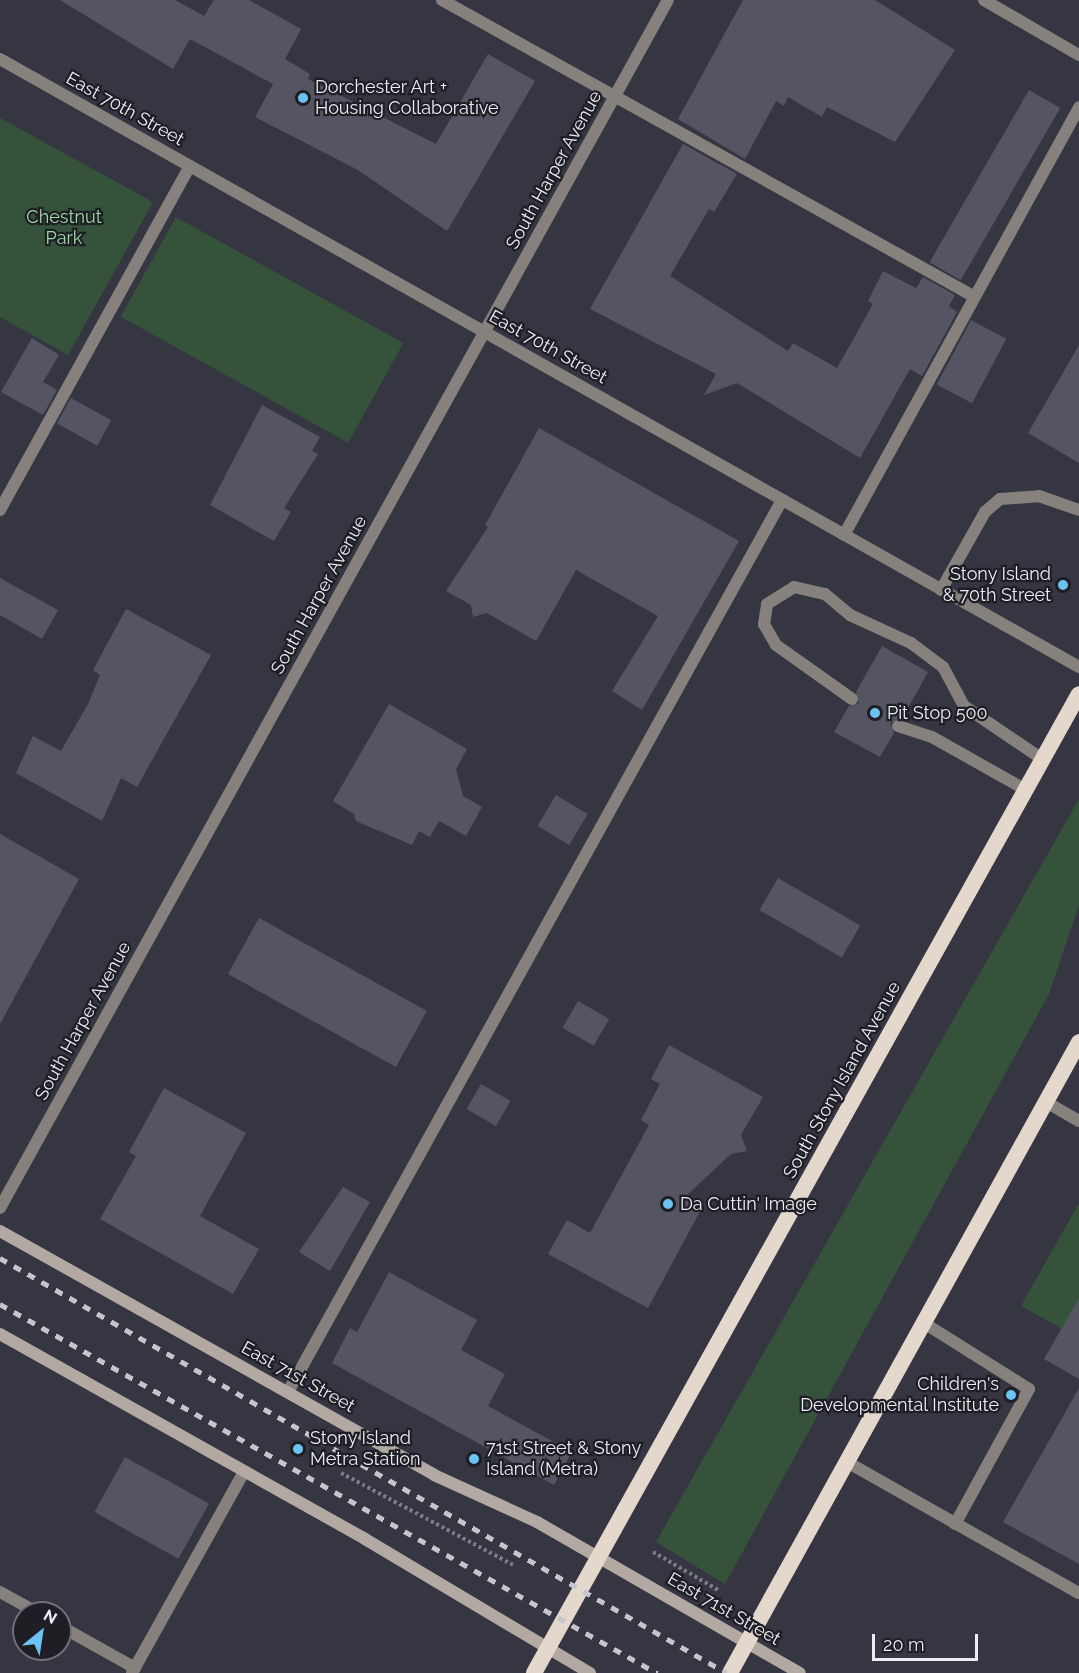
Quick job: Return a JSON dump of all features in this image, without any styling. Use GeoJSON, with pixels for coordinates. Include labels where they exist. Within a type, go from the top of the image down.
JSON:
{"type":"FeatureCollection","features":[{"type":"Feature","properties":{"kind":"highway","name":"South Stony Island Avenue"},"geometry":{"type":"LineString","coordinates":[[534,1673],[1079,694]]}},
{"type":"Feature","properties":{"kind":"highway"},"geometry":{"type":"LineString","coordinates":[[730,1673],[1079,1042]]}},
{"type":"Feature","properties":{"kind":"main road","name":"East 71st Street"},"geometry":{"type":"LineString","coordinates":[[0,1230],[434,1475],[597,1557],[800,1673]]}},
{"type":"Feature","properties":{"kind":"main road"},"geometry":{"type":"LineString","coordinates":[[0,1334],[244,1472],[590,1673]]}},
{"type":"Feature","properties":{"kind":"street"},"geometry":{"type":"LineString","coordinates":[[442,0],[975,297]]}},
{"type":"Feature","properties":{"kind":"street","name":"South Harper Avenue"},"geometry":{"type":"LineString","coordinates":[[0,1208],[668,0]]}},
{"type":"Feature","properties":{"kind":"street"},"geometry":{"type":"LineString","coordinates":[[984,0],[1079,55]]}},
{"type":"Feature","properties":{"kind":"street","name":"East 70th Street"},"geometry":{"type":"LineString","coordinates":[[0,59],[1079,667]]}},
{"type":"Feature","properties":{"kind":"street"},"geometry":{"type":"LineString","coordinates":[[844,535],[1079,107]]}},
{"type":"Feature","properties":{"kind":"street"},"geometry":{"type":"LineString","coordinates":[[0,510],[190,166]]}},
{"type":"Feature","properties":{"kind":"street"},"geometry":{"type":"LineString","coordinates":[[941,590],[985,512],[1000,499],[1039,495],[1079,510]]}},
{"type":"Feature","properties":{"kind":"street"},"geometry":{"type":"LineString","coordinates":[[288,1392],[782,500]]}},
{"type":"Feature","properties":{"kind":"street"},"geometry":{"type":"LineString","coordinates":[[852,699],[776,645],[764,624],[767,604],[794,587],[825,594],[849,615],[911,643],[943,667],[964,706],[1042,759]]}},
{"type":"Feature","properties":{"kind":"street"},"geometry":{"type":"LineString","coordinates":[[897,726],[933,737],[1026,790]]}},
{"type":"Feature","properties":{"kind":"street"},"geometry":{"type":"LineString","coordinates":[[1046,1102],[1079,1121]]}},
{"type":"Feature","properties":{"kind":"street"},"geometry":{"type":"LineString","coordinates":[[924,1323],[1029,1389],[955,1524]]}},
{"type":"Feature","properties":{"kind":"street"},"geometry":{"type":"LineString","coordinates":[[847,1462],[1079,1593]]}},
{"type":"Feature","properties":{"kind":"street"},"geometry":{"type":"LineString","coordinates":[[72,1633],[134,1671],[244,1472]]}},
{"type":"Feature","properties":{"kind":"street"},"geometry":{"type":"LineString","coordinates":[[0,1592],[16,1601]]}},
{"type":"Feature","properties":{"kind":"path"},"geometry":{"type":"LineString","coordinates":[[341,1473],[513,1565]]}},
{"type":"Feature","properties":{"kind":"path"},"geometry":{"type":"LineString","coordinates":[[653,1552],[720,1591]]}},
{"type":"Feature","properties":{"kind":"green space","name":"Chestnut Park"},"geometry":{"type":"Polygon","coordinates":[[[0,118],[153,202],[68,355],[0,317],[0,118]]]}},
{"type":"Feature","properties":{"kind":"green space"},"geometry":{"type":"Polygon","coordinates":[[[176,217],[403,343],[348,443],[121,317],[176,217]]]}},
{"type":"Feature","properties":{"kind":"green space"},"geometry":{"type":"Polygon","coordinates":[[[1079,799],[1079,905],[1049,994],[725,1584],[656,1542],[1079,799]]]}},
{"type":"Feature","properties":{"kind":"green space"},"geometry":{"type":"Polygon","coordinates":[[[1079,1203],[1079,1338],[1021,1306],[1079,1203]]]}},
{"type":"Feature","properties":{"kind":"building"},"geometry":{"type":"Polygon","coordinates":[[[60,0],[175,0],[204,16],[214,0],[249,0],[301,29],[285,59],[310,74],[308,79],[436,144],[488,54],[535,81],[447,231],[358,170],[255,117],[273,84],[190,39],[173,69],[60,0]]]}},
{"type":"Feature","properties":{"kind":"building"},"geometry":{"type":"Polygon","coordinates":[[[743,0],[875,0],[955,50],[895,142],[827,107],[822,117],[788,97],[784,106],[776,101],[745,159],[678,119],[743,0]]]}},
{"type":"Feature","properties":{"kind":"building"},"geometry":{"type":"Polygon","coordinates":[[[1029,90],[1060,108],[961,280],[930,262],[1029,90]]]}},
{"type":"Feature","properties":{"kind":"building"},"geometry":{"type":"Polygon","coordinates":[[[683,144],[737,174],[714,212],[709,209],[670,276],[788,351],[793,343],[837,368],[873,304],[868,301],[883,271],[916,288],[923,277],[955,295],[949,306],[957,312],[922,376],[910,369],[860,458],[737,383],[704,395],[716,374],[590,309],[683,144]]]}},
{"type":"Feature","properties":{"kind":"building"},"geometry":{"type":"Polygon","coordinates":[[[971,320],[1006,339],[972,403],[937,384],[971,320]]]}},
{"type":"Feature","properties":{"kind":"building"},"geometry":{"type":"Polygon","coordinates":[[[32,338],[59,355],[43,382],[57,390],[43,415],[1,392],[32,338]]]}},
{"type":"Feature","properties":{"kind":"building"},"geometry":{"type":"Polygon","coordinates":[[[1079,345],[1079,463],[1028,433],[1079,345]]]}},
{"type":"Feature","properties":{"kind":"building"},"geometry":{"type":"Polygon","coordinates":[[[71,398],[111,420],[97,446],[57,423],[71,398]]]}},
{"type":"Feature","properties":{"kind":"building"},"geometry":{"type":"Polygon","coordinates":[[[262,405],[320,437],[312,451],[318,454],[284,508],[291,512],[274,541],[210,505],[262,405]]]}},
{"type":"Feature","properties":{"kind":"building"},"geometry":{"type":"Polygon","coordinates":[[[539,428],[739,541],[642,710],[612,691],[658,616],[576,570],[536,641],[487,613],[473,617],[471,605],[446,591],[488,527],[485,525],[539,428]]]}},
{"type":"Feature","properties":{"kind":"building"},"geometry":{"type":"Polygon","coordinates":[[[0,578],[58,610],[42,639],[0,615],[0,578]]]}},
{"type":"Feature","properties":{"kind":"building"},"geometry":{"type":"Polygon","coordinates":[[[126,609],[211,655],[137,787],[121,778],[102,821],[16,773],[33,736],[61,751],[88,704],[100,675],[93,670],[126,609]]]}},
{"type":"Feature","properties":{"kind":"building","name":"Pit Stop 500"},"geometry":{"type":"Polygon","coordinates":[[[882,646],[928,672],[902,719],[890,723],[894,733],[880,757],[834,732],[849,706],[859,703],[856,692],[882,646]]]}},
{"type":"Feature","properties":{"kind":"building"},"geometry":{"type":"Polygon","coordinates":[[[389,704],[467,749],[456,769],[463,796],[482,807],[466,836],[439,821],[430,837],[419,831],[412,845],[356,821],[354,814],[333,801],[389,704]]]}},
{"type":"Feature","properties":{"kind":"building"},"geometry":{"type":"Polygon","coordinates":[[[556,795],[588,814],[569,845],[537,826],[556,795]]]}},
{"type":"Feature","properties":{"kind":"building"},"geometry":{"type":"Polygon","coordinates":[[[0,834],[79,879],[0,1024],[0,834]]]}},
{"type":"Feature","properties":{"kind":"building"},"geometry":{"type":"Polygon","coordinates":[[[778,878],[860,926],[842,958],[760,910],[778,878]]]}},
{"type":"Feature","properties":{"kind":"building"},"geometry":{"type":"Polygon","coordinates":[[[259,918],[427,1011],[396,1067],[228,974],[259,918]]]}},
{"type":"Feature","properties":{"kind":"building"},"geometry":{"type":"Polygon","coordinates":[[[578,1001],[609,1019],[594,1046],[562,1028],[578,1001]]]}},
{"type":"Feature","properties":{"kind":"building"},"geometry":{"type":"Polygon","coordinates":[[[669,1045],[763,1097],[741,1135],[747,1151],[731,1154],[686,1196],[703,1206],[648,1308],[548,1254],[567,1220],[590,1233],[649,1125],[641,1120],[660,1084],[651,1079],[669,1045]]]}},
{"type":"Feature","properties":{"kind":"building"},"geometry":{"type":"Polygon","coordinates":[[[481,1084],[510,1101],[496,1126],[467,1109],[481,1084]]]}},
{"type":"Feature","properties":{"kind":"building"},"geometry":{"type":"Polygon","coordinates":[[[164,1088],[246,1133],[200,1216],[259,1249],[233,1294],[100,1219],[136,1156],[129,1152],[164,1088]]]}},
{"type":"Feature","properties":{"kind":"building"},"geometry":{"type":"Polygon","coordinates":[[[343,1187],[370,1202],[330,1271],[299,1252],[343,1187]]]}},
{"type":"Feature","properties":{"kind":"building"},"geometry":{"type":"Polygon","coordinates":[[[389,1272],[477,1320],[461,1350],[505,1374],[488,1406],[572,1452],[554,1485],[332,1363],[350,1328],[357,1332],[389,1272]]]}},
{"type":"Feature","properties":{"kind":"building"},"geometry":{"type":"Polygon","coordinates":[[[1079,1298],[1079,1379],[1044,1359],[1079,1298]]]}},
{"type":"Feature","properties":{"kind":"building"},"geometry":{"type":"Polygon","coordinates":[[[1079,1388],[1079,1564],[1003,1522],[1079,1388]]]}},
{"type":"Feature","properties":{"kind":"building"},"geometry":{"type":"Polygon","coordinates":[[[125,1457],[209,1504],[178,1559],[94,1512],[125,1457]]]}},
{"type":"Feature","properties":{"kind":"railway"},"geometry":{"type":"LineString","coordinates":[[0,1258],[727,1673]]}},
{"type":"Feature","properties":{"kind":"railway"},"geometry":{"type":"LineString","coordinates":[[0,1304],[657,1673]]}},
{"type":"Feature","properties":{"kind":"place","name":"Dorchester Art + Housing Collaborative"},"geometry":{"type":"Point","coordinates":[303,98]}},
{"type":"Feature","properties":{"kind":"place","name":"Stony Island & 70th Street"},"geometry":{"type":"Point","coordinates":[1063,585]}},
{"type":"Feature","properties":{"kind":"place","name":"Pit Stop 500"},"geometry":{"type":"Point","coordinates":[875,713]}},
{"type":"Feature","properties":{"kind":"place","name":"Da Cuttin' Image"},"geometry":{"type":"Point","coordinates":[668,1204]}},
{"type":"Feature","properties":{"kind":"place","name":"Children's Developmental Institute"},"geometry":{"type":"Point","coordinates":[1011,1395]}},
{"type":"Feature","properties":{"kind":"place","name":"Stony Island Metra Station"},"geometry":{"type":"Point","coordinates":[298,1449]}},
{"type":"Feature","properties":{"kind":"place","name":"71st Street & Stony Island (Metra)"},"geometry":{"type":"Point","coordinates":[474,1459]}}]}
